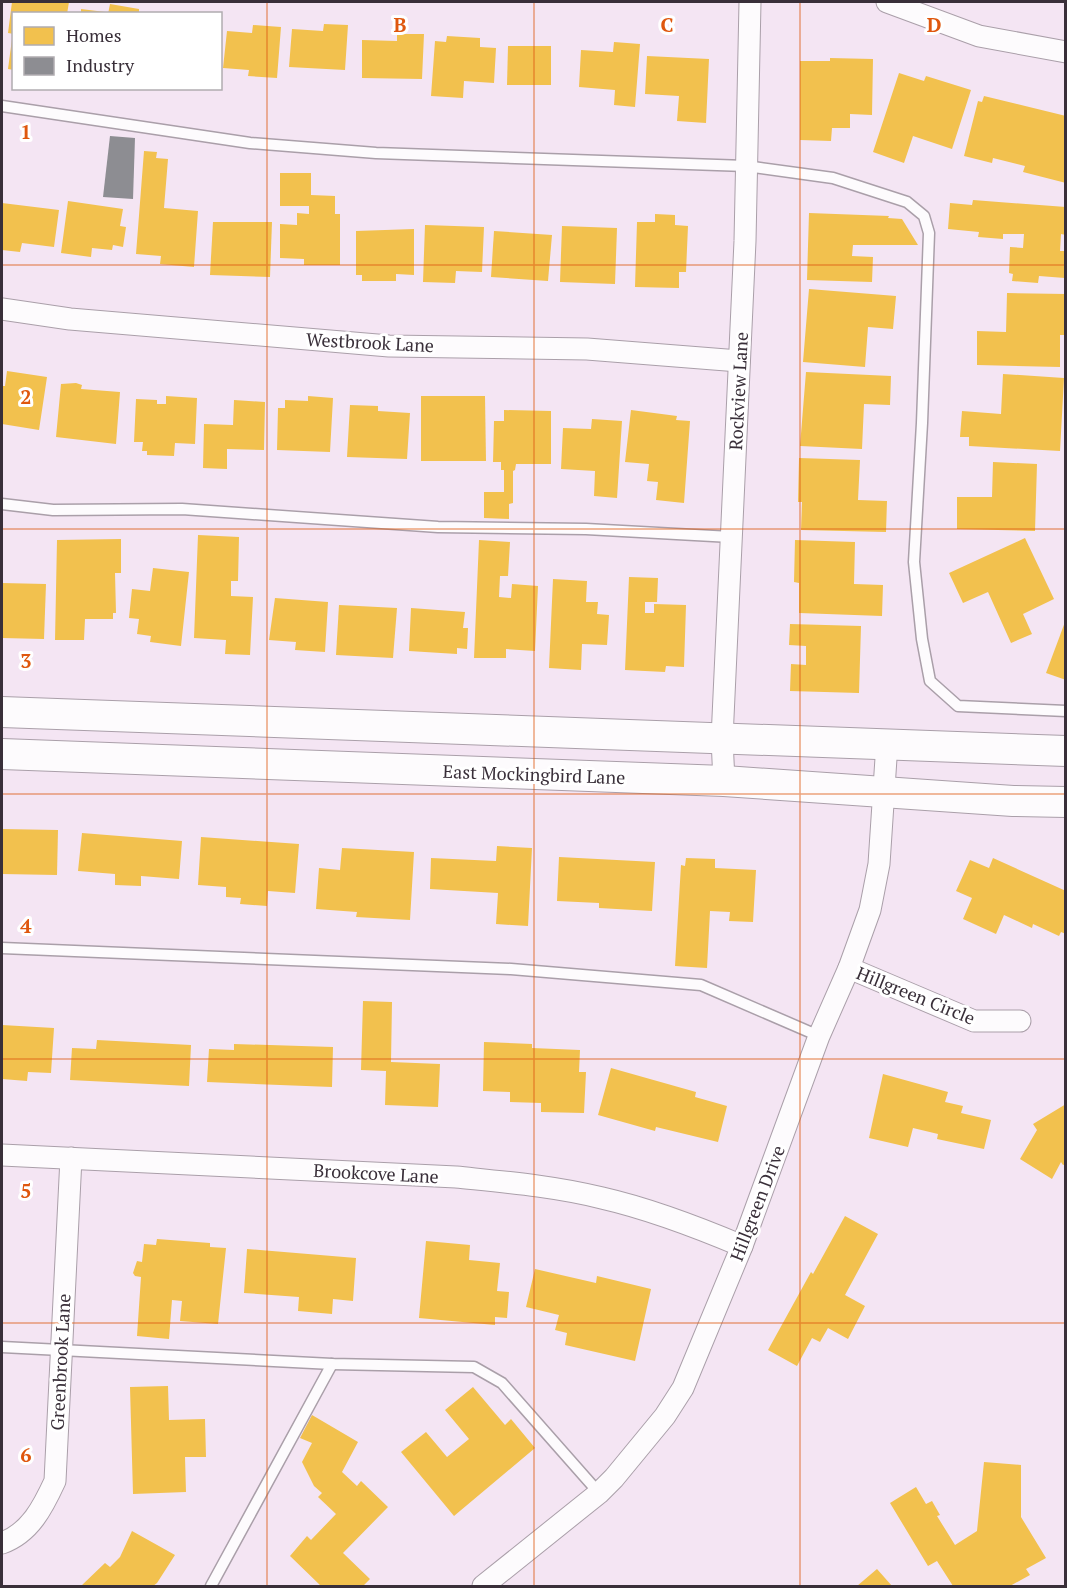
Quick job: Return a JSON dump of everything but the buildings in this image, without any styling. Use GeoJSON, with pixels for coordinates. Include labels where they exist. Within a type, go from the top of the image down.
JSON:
{"type":"FeatureCollection","features":[{"type":"Feature","properties":{"kind":"main road"},"geometry":{"type":"LineString","coordinates":[[2,712],[1065,751]]}},
{"type":"Feature","properties":{"kind":"main road","name":"East Mockingbird Lane"},"geometry":{"type":"LineString","coordinates":[[2,754],[724,781],[1013,801],[1065,802]]}},
{"type":"Feature","properties":{"kind":"street","name":"Rockview Lane"},"geometry":{"type":"LineString","coordinates":[[724,781],[722,739],[739,361],[750,2]]}},
{"type":"Feature","properties":{"kind":"street"},"geometry":{"type":"LineString","coordinates":[[886,2],[979,36],[1065,52]]}},
{"type":"Feature","properties":{"kind":"street","name":"Westbrook Lane"},"geometry":{"type":"LineString","coordinates":[[2,309],[70,319],[388,346],[587,349],[739,361]]}},
{"type":"Feature","properties":{"kind":"street","name":"Hillgreen Drive"},"geometry":{"type":"LineString","coordinates":[[483,1587],[599,1493],[665,1416],[683,1388],[742,1246],[819,1036],[849,968],[870,910],[879,864],[887,743]]}},
{"type":"Feature","properties":{"kind":"street","name":"Hillgreen Circle"},"geometry":{"type":"LineString","coordinates":[[849,968],[974,1021],[1020,1021]]}},
{"type":"Feature","properties":{"kind":"street","name":"Brookcove Lane"},"geometry":{"type":"LineString","coordinates":[[2,1155],[456,1177],[527,1185],[602,1197],[673,1219],[742,1246]]}},
{"type":"Feature","properties":{"kind":"street","name":"Greenbrook Lane"},"geometry":{"type":"LineString","coordinates":[[2,1543],[13,1539],[41,1512],[55,1480],[71,1158]]}},
{"type":"Feature","properties":{"kind":"lane"},"geometry":{"type":"LineString","coordinates":[[2,106],[250,143],[365,152],[746,166],[833,178],[907,202],[924,216],[929,233],[914,562],[922,639],[930,681],[958,706],[1065,711]]}},
{"type":"Feature","properties":{"kind":"lane"},"geometry":{"type":"LineString","coordinates":[[2,504],[52,510],[182,509],[438,527],[586,529],[731,537]]}},
{"type":"Feature","properties":{"kind":"lane"},"geometry":{"type":"LineString","coordinates":[[2,948],[511,969],[701,985],[819,1036]]}},
{"type":"Feature","properties":{"kind":"lane"},"geometry":{"type":"LineString","coordinates":[[2,1347],[332,1364],[474,1367],[502,1383],[599,1493]]}},
{"type":"Feature","properties":{"kind":"lane"},"geometry":{"type":"LineString","coordinates":[[211,1587],[332,1364]]}}]}
